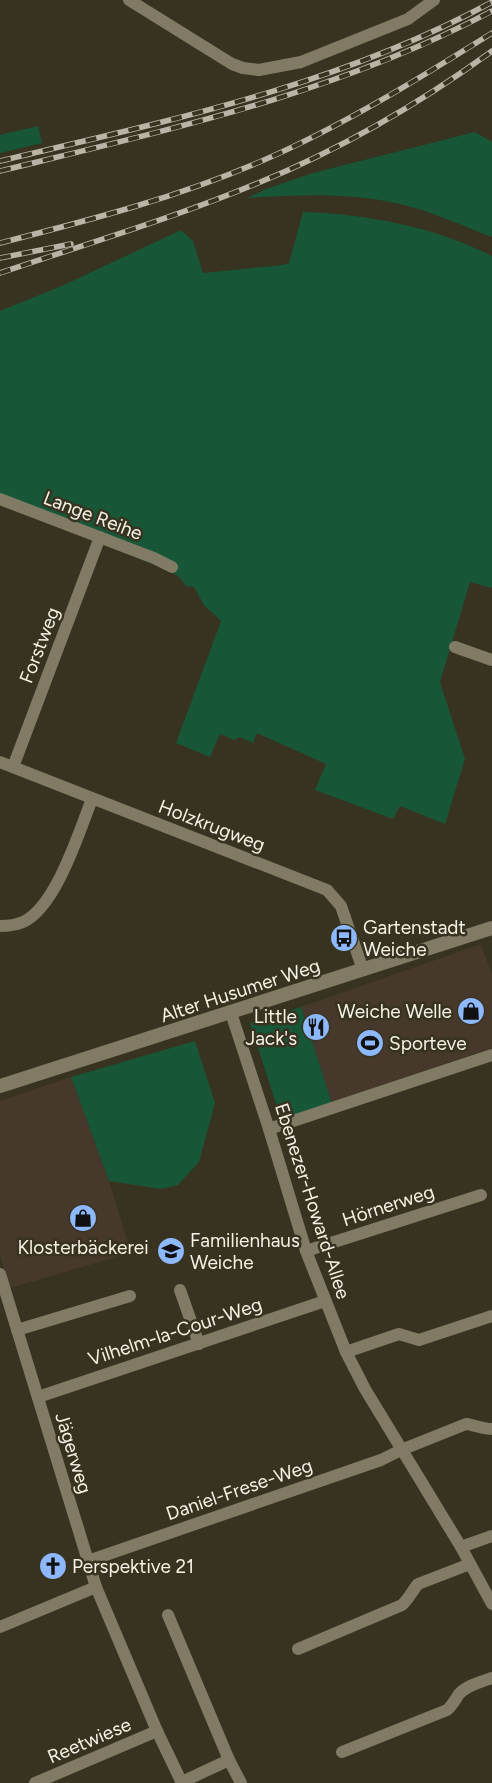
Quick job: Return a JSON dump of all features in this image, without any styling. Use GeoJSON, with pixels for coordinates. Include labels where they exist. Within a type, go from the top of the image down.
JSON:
{"type":"FeatureCollection","features":[{"type":"Feature","properties":{"kind":"street"},"geometry":{"type":"LineString","coordinates":[[129,0],[242,68],[259,70],[301,62],[408,19],[434,0]]}},
{"type":"Feature","properties":{"kind":"street","name":"Lange Reihe"},"geometry":{"type":"LineString","coordinates":[[0,499],[172,566]]}},
{"type":"Feature","properties":{"kind":"street","name":"Forstweg"},"geometry":{"type":"LineString","coordinates":[[13,767],[100,537]]}},
{"type":"Feature","properties":{"kind":"street"},"geometry":{"type":"LineString","coordinates":[[455,647],[492,660]]}},
{"type":"Feature","properties":{"kind":"street","name":"Holzkrugweg"},"geometry":{"type":"LineString","coordinates":[[0,762],[327,890],[341,906],[363,970]]}},
{"type":"Feature","properties":{"kind":"street"},"geometry":{"type":"LineString","coordinates":[[0,926],[22,922],[37,912],[50,897],[68,860],[92,799]]}},
{"type":"Feature","properties":{"kind":"street","name":"Alter Husumer Weg"},"geometry":{"type":"LineString","coordinates":[[0,1086],[492,928]]}},
{"type":"Feature","properties":{"kind":"street","name":"Ebenezer-Howard-Allee"},"geometry":{"type":"LineString","coordinates":[[231,1012],[306,1252],[346,1352],[364,1389],[461,1547],[492,1604]]}},
{"type":"Feature","properties":{"kind":"street"},"geometry":{"type":"LineString","coordinates":[[269,1129],[492,1055]]}},
{"type":"Feature","properties":{"kind":"street","name":"Hörnerweg"},"geometry":{"type":"LineString","coordinates":[[306,1252],[481,1195]]}},
{"type":"Feature","properties":{"kind":"street","name":"Jägerweg"},"geometry":{"type":"LineString","coordinates":[[0,1274],[96,1587],[157,1730],[182,1782]]}},
{"type":"Feature","properties":{"kind":"street"},"geometry":{"type":"LineString","coordinates":[[180,1290],[199,1344]]}},
{"type":"Feature","properties":{"kind":"street"},"geometry":{"type":"LineString","coordinates":[[17,1330],[130,1296]]}},
{"type":"Feature","properties":{"kind":"street","name":"Vilhelm-la-Cour-Weg"},"geometry":{"type":"LineString","coordinates":[[38,1397],[325,1301]]}},
{"type":"Feature","properties":{"kind":"street"},"geometry":{"type":"LineString","coordinates":[[346,1352],[399,1334],[419,1340],[492,1316]]}},
{"type":"Feature","properties":{"kind":"street","name":"Daniel-Frese-Weg"},"geometry":{"type":"LineString","coordinates":[[88,1561],[381,1460],[466,1424],[475,1424],[483,1429],[492,1429]]}},
{"type":"Feature","properties":{"kind":"street"},"geometry":{"type":"LineString","coordinates":[[461,1547],[492,1536]]}},
{"type":"Feature","properties":{"kind":"street"},"geometry":{"type":"LineString","coordinates":[[298,1649],[402,1605],[409,1599],[412,1591],[418,1584],[470,1564]]}},
{"type":"Feature","properties":{"kind":"street"},"geometry":{"type":"LineString","coordinates":[[0,1627],[96,1587]]}},
{"type":"Feature","properties":{"kind":"street"},"geometry":{"type":"LineString","coordinates":[[168,1615],[229,1760],[241,1783]]}},
{"type":"Feature","properties":{"kind":"street"},"geometry":{"type":"LineString","coordinates":[[342,1752],[447,1710],[465,1689],[492,1678]]}},
{"type":"Feature","properties":{"kind":"street","name":"Reetwiese"},"geometry":{"type":"LineString","coordinates":[[35,1783],[157,1730]]}},
{"type":"Feature","properties":{"kind":"street"},"geometry":{"type":"LineString","coordinates":[[182,1782],[229,1760]]}},
{"type":"Feature","properties":{"kind":"shaded area"},"geometry":{"type":"Polygon","coordinates":[[[481,944],[492,975],[492,1048],[332,1103],[301,1007],[481,944]]]}},
{"type":"Feature","properties":{"kind":"shaded area"},"geometry":{"type":"Polygon","coordinates":[[[71,1077],[109,1181],[131,1253],[10,1288],[0,1256],[0,1101],[71,1077]]]}},
{"type":"Feature","properties":{"kind":"green space"},"geometry":{"type":"Polygon","coordinates":[[[38,126],[42,143],[0,153],[0,135],[38,126]]]}},
{"type":"Feature","properties":{"kind":"green space"},"geometry":{"type":"Polygon","coordinates":[[[475,132],[492,142],[492,237],[420,210],[377,200],[321,195],[247,198],[266,189],[313,173],[475,132]]]}},
{"type":"Feature","properties":{"kind":"green space"},"geometry":{"type":"Polygon","coordinates":[[[303,212],[352,216],[400,224],[447,237],[492,256],[492,588],[470,582],[440,682],[465,759],[445,824],[400,806],[393,819],[315,790],[326,764],[257,733],[253,743],[240,737],[234,740],[220,734],[210,757],[176,743],[221,621],[204,605],[194,587],[186,586],[172,572],[0,503],[0,311],[64,285],[181,230],[193,241],[203,273],[289,263],[303,212]]]}},
{"type":"Feature","properties":{"kind":"green space"},"geometry":{"type":"Polygon","coordinates":[[[301,1007],[332,1103],[281,1119],[250,1023],[301,1007]]]}},
{"type":"Feature","properties":{"kind":"green space"},"geometry":{"type":"Polygon","coordinates":[[[195,1041],[215,1103],[199,1162],[178,1185],[161,1189],[109,1181],[71,1077],[195,1041]]]}},
{"type":"Feature","properties":{"kind":"railway"},"geometry":{"type":"LineString","coordinates":[[0,161],[252,98],[374,56],[434,31],[492,2]]}},
{"type":"Feature","properties":{"kind":"railway"},"geometry":{"type":"LineString","coordinates":[[0,171],[189,124],[313,87],[374,65],[434,40],[492,11]]}},
{"type":"Feature","properties":{"kind":"railway"},"geometry":{"type":"LineString","coordinates":[[0,243],[167,196],[264,160],[352,117],[492,33]]}},
{"type":"Feature","properties":{"kind":"railway"},"geometry":{"type":"LineString","coordinates":[[0,273],[194,208],[289,170],[379,124],[436,89],[492,51]]}},
{"type":"Feature","properties":{"kind":"railway"},"geometry":{"type":"LineString","coordinates":[[0,258],[71,244]]}},
{"type":"Feature","properties":{"kind":"place","name":"Gartenstadt Weiche"},"geometry":{"type":"Point","coordinates":[344,938]}},
{"type":"Feature","properties":{"kind":"place","name":"Weiche Welle"},"geometry":{"type":"Point","coordinates":[471,1011]}},
{"type":"Feature","properties":{"kind":"place","name":"Little Jack's"},"geometry":{"type":"Point","coordinates":[316,1027]}},
{"type":"Feature","properties":{"kind":"place","name":"Sporteve"},"geometry":{"type":"Point","coordinates":[370,1043]}},
{"type":"Feature","properties":{"kind":"place","name":"Klosterbäckerei"},"geometry":{"type":"Point","coordinates":[83,1218]}},
{"type":"Feature","properties":{"kind":"place","name":"Familienhaus Weiche"},"geometry":{"type":"Point","coordinates":[171,1251]}},
{"type":"Feature","properties":{"kind":"place","name":"Perspektive 21"},"geometry":{"type":"Point","coordinates":[53,1566]}}]}
